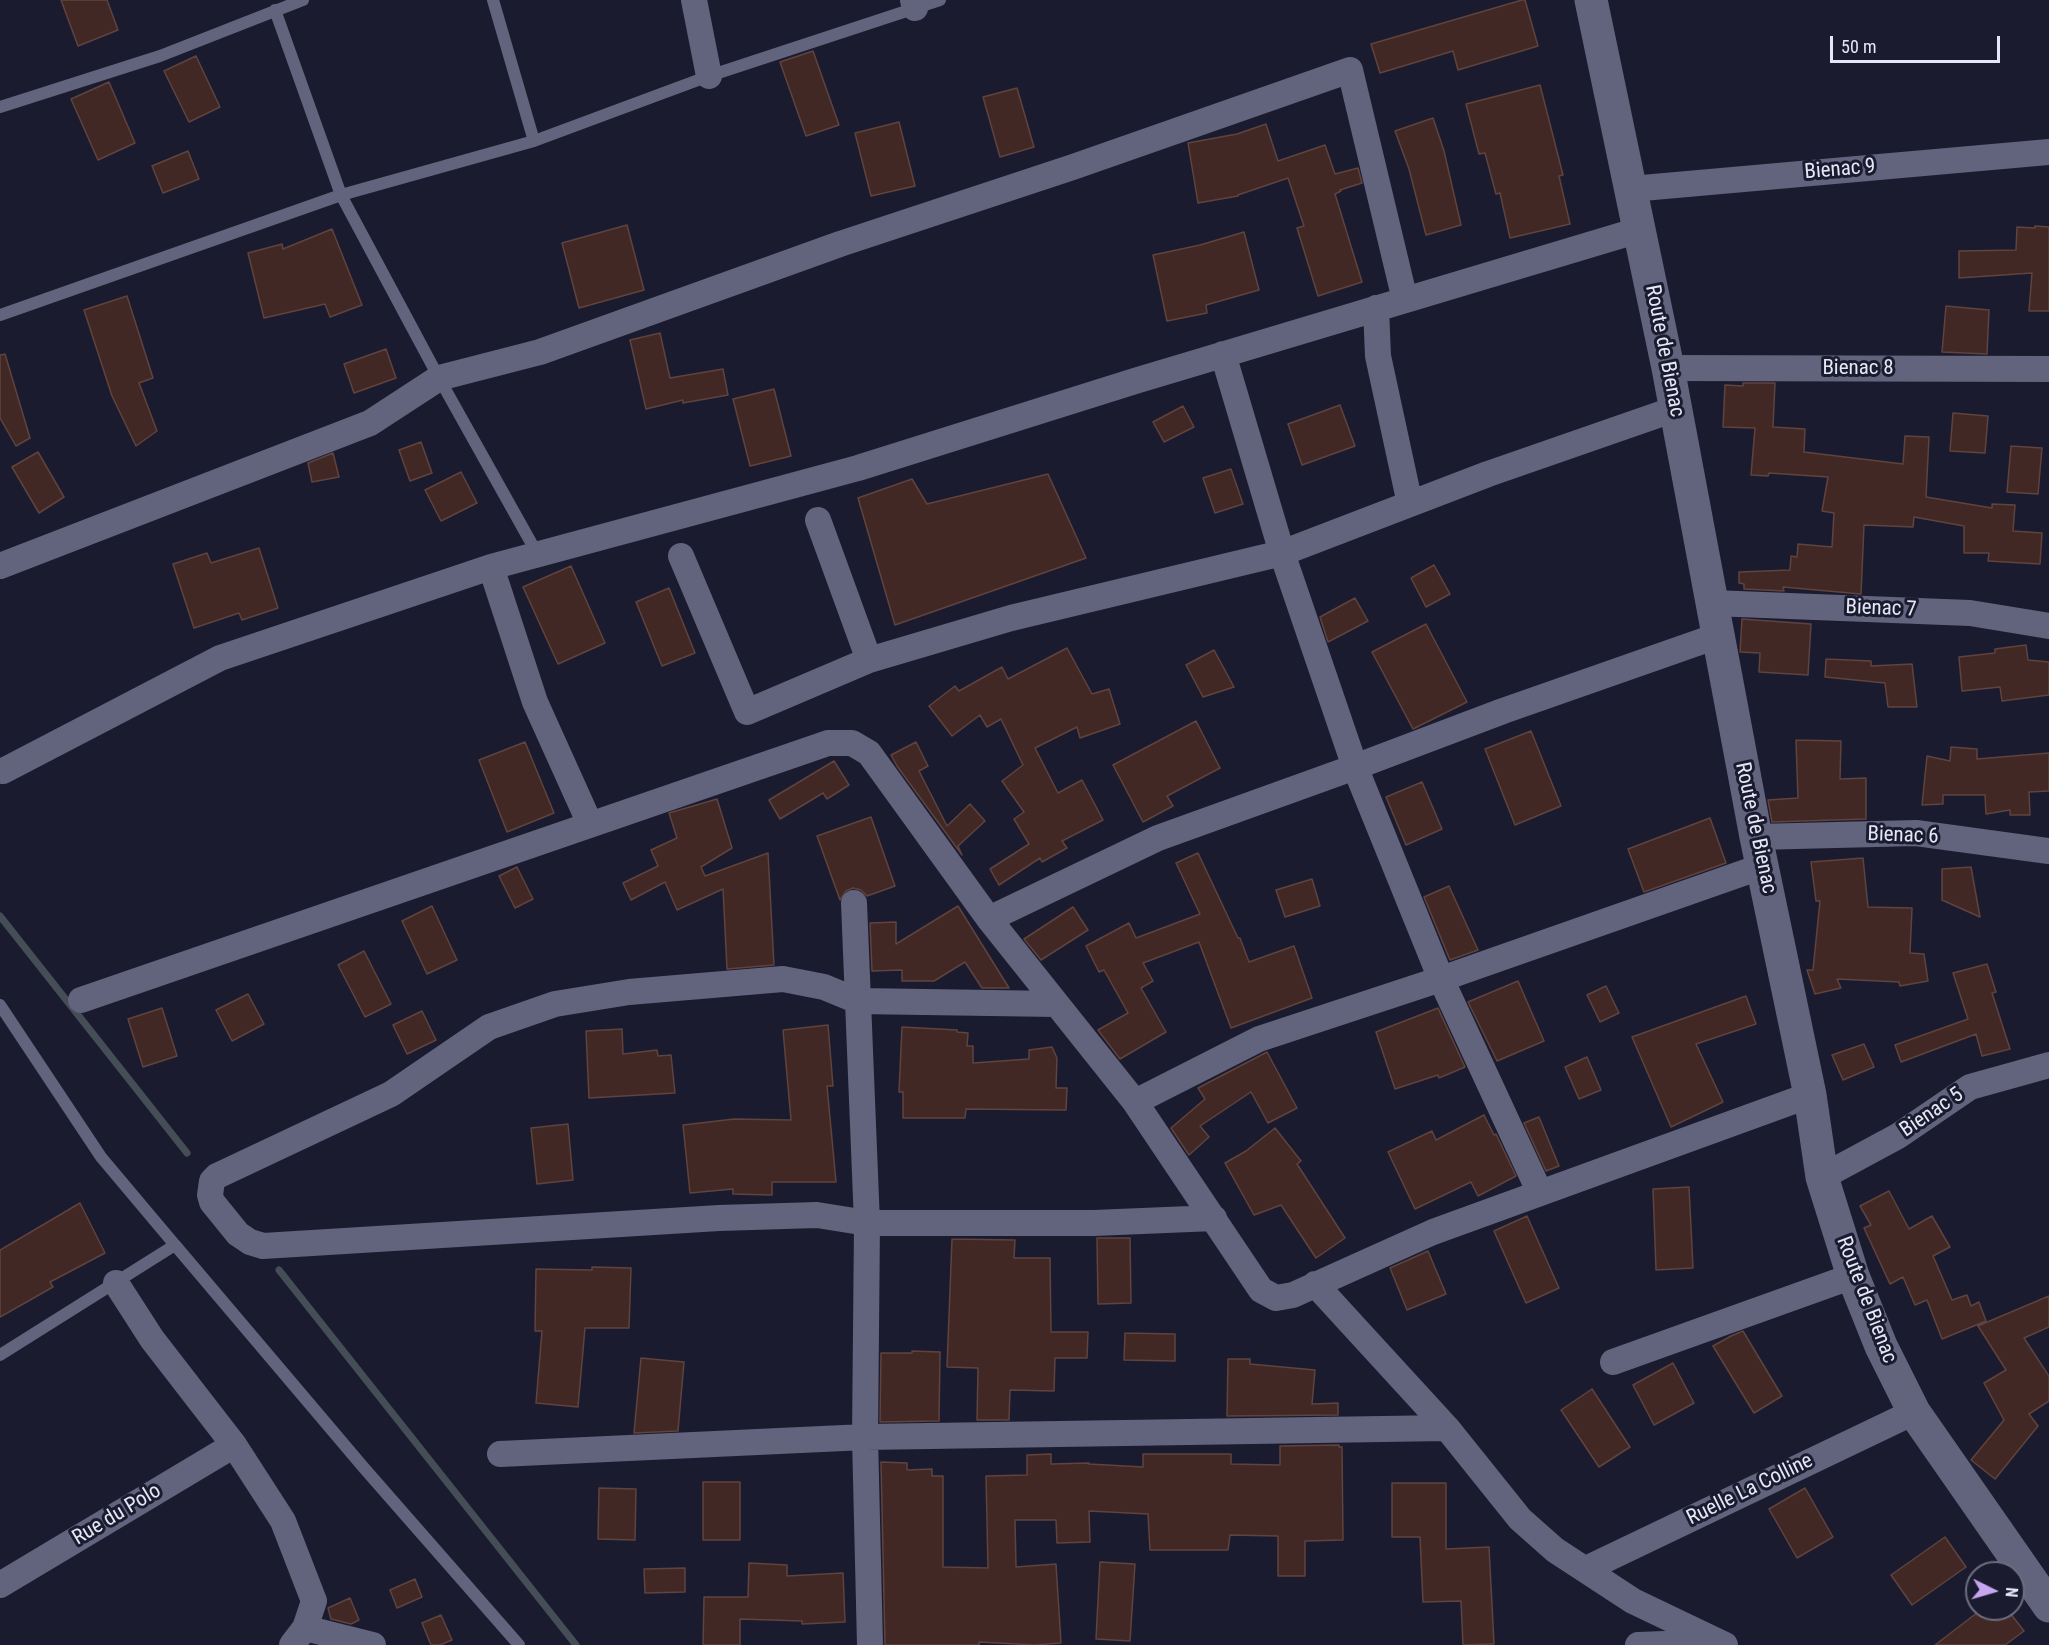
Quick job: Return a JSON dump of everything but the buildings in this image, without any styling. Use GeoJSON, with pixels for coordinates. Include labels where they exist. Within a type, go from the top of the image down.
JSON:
{"type":"FeatureCollection","features":[{"type":"Feature","properties":{"kind":"main road","name":"Route de Bienac"},"geometry":{"type":"LineString","coordinates":[[1591,0],[1668,368],[1717,636],[1810,1095],[1822,1177],[1853,1276],[1881,1346],[1914,1412],[2047,1598]]}},
{"type":"Feature","properties":{"kind":"street"},"geometry":{"type":"LineString","coordinates":[[694,0],[709,76]]}},
{"type":"Feature","properties":{"kind":"street"},"geometry":{"type":"LineString","coordinates":[[0,566],[370,423],[439,378],[540,352],[840,244],[1350,70],[1405,300]]}},
{"type":"Feature","properties":{"kind":"street","name":"Bienac 9"},"geometry":{"type":"LineString","coordinates":[[1630,189],[2049,152]]}},
{"type":"Feature","properties":{"kind":"street"},"geometry":{"type":"LineString","coordinates":[[3,771],[220,658],[491,567],[858,468],[1223,354],[1639,230]]}},
{"type":"Feature","properties":{"kind":"street"},"geometry":{"type":"LineString","coordinates":[[1376,308],[1378,356],[1410,504]]}},
{"type":"Feature","properties":{"kind":"street"},"geometry":{"type":"LineString","coordinates":[[1223,354],[1282,553],[1355,767],[1441,979],[1540,1193]]}},
{"type":"Feature","properties":{"kind":"street","name":"Bienac 8"},"geometry":{"type":"LineString","coordinates":[[1668,368],[2049,369]]}},
{"type":"Feature","properties":{"kind":"street"},"geometry":{"type":"LineString","coordinates":[[681,556],[747,712],[869,660],[1011,618],[1282,553],[1488,474],[1676,409]]}},
{"type":"Feature","properties":{"kind":"street"},"geometry":{"type":"LineString","coordinates":[[819,520],[869,660]]}},
{"type":"Feature","properties":{"kind":"street"},"geometry":{"type":"LineString","coordinates":[[491,567],[535,702],[590,824]]}},
{"type":"Feature","properties":{"kind":"street","name":"Bienac 7"},"geometry":{"type":"LineString","coordinates":[[1712,603],[1970,613],[2049,626]]}},
{"type":"Feature","properties":{"kind":"street"},"geometry":{"type":"LineString","coordinates":[[990,919],[1158,838],[1503,711],[1717,636]]}},
{"type":"Feature","properties":{"kind":"street"},"geometry":{"type":"LineString","coordinates":[[81,1000],[828,743],[852,743],[869,753],[990,919],[1135,1102],[1262,1290],[1276,1298],[1293,1295],[1432,1232],[1810,1095]]}},
{"type":"Feature","properties":{"kind":"street","name":"Bienac 6"},"geometry":{"type":"LineString","coordinates":[[1135,1102],[1258,1039],[1441,979],[1759,851],[1916,833],[2049,850]]}},
{"type":"Feature","properties":{"kind":"street"},"geometry":{"type":"LineString","coordinates":[[854,903],[867,1223],[865,1437],[870,1645]]}},
{"type":"Feature","properties":{"kind":"street"},"geometry":{"type":"LineString","coordinates":[[1056,1004],[858,1001],[824,987],[783,980],[628,992],[555,1004],[489,1027],[391,1094],[218,1176],[212,1181],[210,1195],[212,1202],[238,1234],[250,1242],[263,1246],[719,1218],[817,1215],[867,1223],[1094,1223],[1214,1218]]}},
{"type":"Feature","properties":{"kind":"street","name":"Bienac 5"},"geometry":{"type":"LineString","coordinates":[[1822,1177],[1899,1137],[1970,1087],[2049,1065]]}},
{"type":"Feature","properties":{"kind":"street"},"geometry":{"type":"LineString","coordinates":[[1613,1362],[1853,1276]]}},
{"type":"Feature","properties":{"kind":"street"},"geometry":{"type":"LineString","coordinates":[[116,1283],[152,1339],[234,1445],[283,1521],[314,1601],[299,1636],[373,1645]]}},
{"type":"Feature","properties":{"kind":"street"},"geometry":{"type":"LineString","coordinates":[[1315,1284],[1447,1428],[1520,1519],[1555,1550],[1633,1601],[1723,1644]]}},
{"type":"Feature","properties":{"kind":"street","name":"Ruelle La Colline"},"geometry":{"type":"LineString","coordinates":[[1586,1569],[1914,1412]]}},
{"type":"Feature","properties":{"kind":"street"},"geometry":{"type":"LineString","coordinates":[[500,1454],[865,1437],[1447,1428]]}},
{"type":"Feature","properties":{"kind":"street","name":"Rue du Polo"},"geometry":{"type":"LineString","coordinates":[[0,1585],[234,1445]]}},
{"type":"Feature","properties":{"kind":"street"},"geometry":{"type":"LineString","coordinates":[[1638,1645],[1723,1644]]}},
{"type":"Feature","properties":{"kind":"lane"},"geometry":{"type":"LineString","coordinates":[[0,107],[160,56],[303,0]]}},
{"type":"Feature","properties":{"kind":"lane"},"geometry":{"type":"LineString","coordinates":[[493,0],[534,141]]}},
{"type":"Feature","properties":{"kind":"lane"},"geometry":{"type":"LineString","coordinates":[[0,315],[341,195],[534,141],[914,4],[940,0]]}},
{"type":"Feature","properties":{"kind":"lane"},"geometry":{"type":"LineString","coordinates":[[275,10],[341,195],[439,378],[538,555]]}},
{"type":"Feature","properties":{"kind":"lane"},"geometry":{"type":"LineString","coordinates":[[0,1005],[101,1157],[363,1468],[519,1645]]}},
{"type":"Feature","properties":{"kind":"lane"},"geometry":{"type":"LineString","coordinates":[[0,1355],[175,1245]]}},
{"type":"Feature","properties":{"kind":"waterway"},"geometry":{"type":"LineString","coordinates":[[0,916],[187,1153]]}},
{"type":"Feature","properties":{"kind":"waterway"},"geometry":{"type":"LineString","coordinates":[[279,1270],[576,1645]]}}]}
